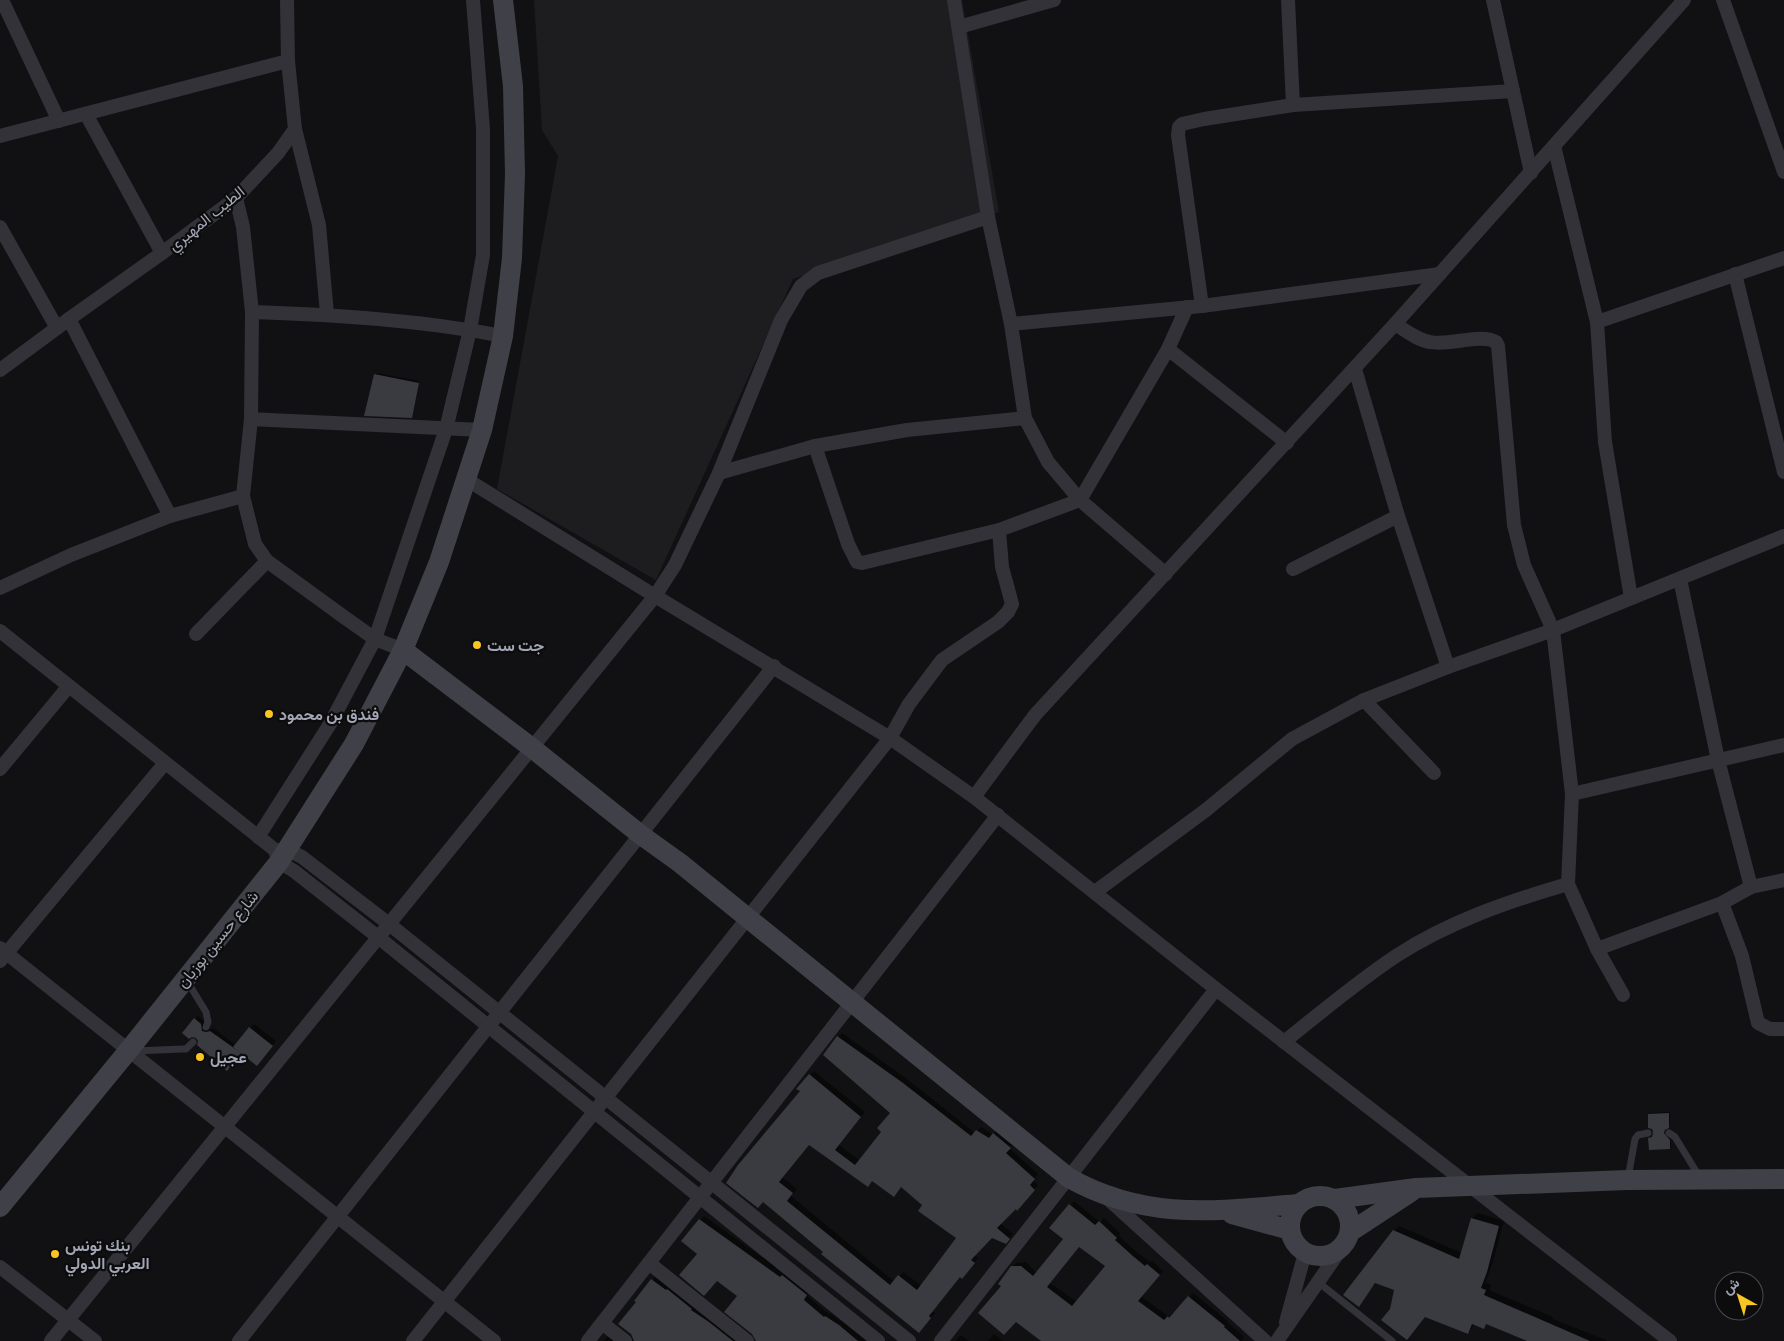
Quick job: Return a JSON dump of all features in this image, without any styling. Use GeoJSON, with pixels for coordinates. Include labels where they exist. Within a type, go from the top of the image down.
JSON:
{"type":"FeatureCollection","features":[{"type":"Feature","properties":{"kind":"main road","name":"شارع حسين بوزيان"},"geometry":{"type":"LineString","coordinates":[[0,1207],[128,1051],[281,854],[354,744],[403,650],[439,562],[482,430],[503,336],[512,258],[515,174],[513,86],[503,0]]}},
{"type":"Feature","properties":{"kind":"main road"},"geometry":{"type":"LineString","coordinates":[[403,650],[680,864],[1069,1178],[1103,1195],[1129,1203],[1160,1208],[1220,1211],[1300,1204]]}},
{"type":"Feature","properties":{"kind":"main road"},"geometry":{"type":"LineString","coordinates":[[1335,1199],[1416,1188],[1701,1178],[1784,1179]]}},
{"type":"Feature","properties":{"kind":"main road"},"geometry":{"type":"LineString","coordinates":[[1346,1240],[1350,1222],[1348,1213],[1343,1205],[1335,1199],[1326,1196],[1307,1198],[1294,1211],[1290,1220],[1292,1239],[1305,1253],[1324,1257],[1333,1254],[1346,1240],[1416,1188]]}},
{"type":"Feature","properties":{"kind":"main road"},"geometry":{"type":"LineString","coordinates":[[1220,1211],[1290,1230]]}},
{"type":"Feature","properties":{"kind":"street"},"geometry":{"type":"LineString","coordinates":[[2,0],[59,122]]}},
{"type":"Feature","properties":{"kind":"street"},"geometry":{"type":"LineString","coordinates":[[287,0],[288,61],[295,129],[319,225],[327,314]]}},
{"type":"Feature","properties":{"kind":"street"},"geometry":{"type":"LineString","coordinates":[[258,837],[330,724],[375,639],[446,429],[470,330],[483,255],[482,129],[473,0]]}},
{"type":"Feature","properties":{"kind":"street"},"geometry":{"type":"LineString","coordinates":[[954,0],[988,217],[1011,324],[1025,418],[1048,462],[1080,500],[1166,574]]}},
{"type":"Feature","properties":{"kind":"street"},"geometry":{"type":"LineString","coordinates":[[959,27],[1054,0]]}},
{"type":"Feature","properties":{"kind":"street"},"geometry":{"type":"LineString","coordinates":[[1288,0],[1293,105]]}},
{"type":"Feature","properties":{"kind":"street"},"geometry":{"type":"LineString","coordinates":[[1493,0],[1530,173]]}},
{"type":"Feature","properties":{"kind":"street"},"geometry":{"type":"LineString","coordinates":[[974,797],[1035,715],[1287,443],[1684,0]]}},
{"type":"Feature","properties":{"kind":"street"},"geometry":{"type":"LineString","coordinates":[[1723,0],[1784,172]]}},
{"type":"Feature","properties":{"kind":"street"},"geometry":{"type":"LineString","coordinates":[[0,136],[288,61]]}},
{"type":"Feature","properties":{"kind":"street"},"geometry":{"type":"LineString","coordinates":[[1202,306],[1178,135],[1179,127],[1192,121],[1293,105],[1512,91]]}},
{"type":"Feature","properties":{"kind":"street"},"geometry":{"type":"LineString","coordinates":[[86,114],[162,254]]}},
{"type":"Feature","properties":{"kind":"street","name":"الطيب المهيري"},"geometry":{"type":"LineString","coordinates":[[0,370],[68,319],[162,254],[236,198],[278,153],[295,129]]}},
{"type":"Feature","properties":{"kind":"street"},"geometry":{"type":"LineString","coordinates":[[1554,146],[1597,322],[1605,442],[1631,598]]}},
{"type":"Feature","properties":{"kind":"street"},"geometry":{"type":"LineString","coordinates":[[236,198],[243,227],[252,312],[251,419],[243,496],[255,544],[267,561],[375,639],[403,650]]}},
{"type":"Feature","properties":{"kind":"street"},"geometry":{"type":"LineString","coordinates":[[50,1341],[655,596],[675,566],[719,473],[781,320],[801,286],[818,273],[988,217]]}},
{"type":"Feature","properties":{"kind":"street"},"geometry":{"type":"LineString","coordinates":[[0,227],[57,328]]}},
{"type":"Feature","properties":{"kind":"street"},"geometry":{"type":"LineString","coordinates":[[1597,322],[1784,258]]}},
{"type":"Feature","properties":{"kind":"street"},"geometry":{"type":"LineString","coordinates":[[1011,324],[1202,306],[1440,274]]}},
{"type":"Feature","properties":{"kind":"street"},"geometry":{"type":"LineString","coordinates":[[1735,274],[1784,472]]}},
{"type":"Feature","properties":{"kind":"street"},"geometry":{"type":"LineString","coordinates":[[815,446],[848,544],[857,562],[867,562],[999,530],[1080,500],[1168,349],[1187,307]]}},
{"type":"Feature","properties":{"kind":"street"},"geometry":{"type":"LineString","coordinates":[[252,312],[327,314],[470,330],[503,336]]}},
{"type":"Feature","properties":{"kind":"street"},"geometry":{"type":"LineString","coordinates":[[68,319],[170,516]]}},
{"type":"Feature","properties":{"kind":"street"},"geometry":{"type":"LineString","coordinates":[[1395,324],[1418,338],[1430,342],[1454,342],[1488,338],[1496,342],[1499,355],[1514,526],[1524,565],[1553,630],[1572,794],[1568,884],[1597,949],[1623,995]]}},
{"type":"Feature","properties":{"kind":"street"},"geometry":{"type":"LineString","coordinates":[[1168,349],[1287,443]]}},
{"type":"Feature","properties":{"kind":"street"},"geometry":{"type":"LineString","coordinates":[[1354,369],[1398,516],[1448,667]]}},
{"type":"Feature","properties":{"kind":"street"},"geometry":{"type":"LineString","coordinates":[[719,473],[815,446],[907,430],[1025,418]]}},
{"type":"Feature","properties":{"kind":"street"},"geometry":{"type":"LineString","coordinates":[[251,419],[482,430]]}},
{"type":"Feature","properties":{"kind":"street"},"geometry":{"type":"LineString","coordinates":[[466,479],[890,738],[974,797],[1216,989],[1670,1341]]}},
{"type":"Feature","properties":{"kind":"street"},"geometry":{"type":"LineString","coordinates":[[0,588],[71,556],[170,516],[243,496]]}},
{"type":"Feature","properties":{"kind":"street"},"geometry":{"type":"LineString","coordinates":[[1293,570],[1398,516]]}},
{"type":"Feature","properties":{"kind":"street"},"geometry":{"type":"LineString","coordinates":[[413,1341],[890,738],[909,704],[942,660],[998,622],[1008,612],[1012,604],[1002,567],[999,530]]}},
{"type":"Feature","properties":{"kind":"street"},"geometry":{"type":"LineString","coordinates":[[1095,892],[1206,810],[1292,739],[1364,700],[1448,667],[1553,630],[1784,536]]}},
{"type":"Feature","properties":{"kind":"street"},"geometry":{"type":"LineString","coordinates":[[196,634],[267,561]]}},
{"type":"Feature","properties":{"kind":"street"},"geometry":{"type":"LineString","coordinates":[[1680,579],[1718,760],[1751,886]]}},
{"type":"Feature","properties":{"kind":"street"},"geometry":{"type":"LineString","coordinates":[[0,631],[281,854],[294,871],[878,1341]]}},
{"type":"Feature","properties":{"kind":"street"},"geometry":{"type":"LineString","coordinates":[[239,1341],[774,666]]}},
{"type":"Feature","properties":{"kind":"street"},"geometry":{"type":"LineString","coordinates":[[0,769],[69,686]]}},
{"type":"Feature","properties":{"kind":"street"},"geometry":{"type":"LineString","coordinates":[[1364,700],[1434,773]]}},
{"type":"Feature","properties":{"kind":"street"},"geometry":{"type":"LineString","coordinates":[[1572,794],[1784,745]]}},
{"type":"Feature","properties":{"kind":"street"},"geometry":{"type":"LineString","coordinates":[[165,763],[2,954],[128,1051],[494,1341]]}},
{"type":"Feature","properties":{"kind":"street"},"geometry":{"type":"LineString","coordinates":[[588,1341],[998,815]]}},
{"type":"Feature","properties":{"kind":"street"},"geometry":{"type":"LineString","coordinates":[[281,854],[302,856],[909,1341]]}},
{"type":"Feature","properties":{"kind":"street"},"geometry":{"type":"LineString","coordinates":[[1597,949],[1722,903],[1751,886],[1784,880]]}},
{"type":"Feature","properties":{"kind":"street"},"geometry":{"type":"LineString","coordinates":[[1284,1042],[1347,991],[1396,956],[1428,937],[1523,897],[1568,884]]}},
{"type":"Feature","properties":{"kind":"street"},"geometry":{"type":"LineString","coordinates":[[1722,903],[1742,956],[1758,1023],[1770,1029],[1784,1029]]}},
{"type":"Feature","properties":{"kind":"street"},"geometry":{"type":"LineString","coordinates":[[941,1341],[1216,989]]}},
{"type":"Feature","properties":{"kind":"street"},"geometry":{"type":"LineString","coordinates":[[1103,1195],[1265,1341]]}},
{"type":"Feature","properties":{"kind":"street"},"geometry":{"type":"LineString","coordinates":[[1280,1338],[1346,1240]]}},
{"type":"Feature","properties":{"kind":"street"},"geometry":{"type":"LineString","coordinates":[[1280,1338],[1305,1253]]}},
{"type":"Feature","properties":{"kind":"street"},"geometry":{"type":"LineString","coordinates":[[649,1263],[747,1341]]}},
{"type":"Feature","properties":{"kind":"street"},"geometry":{"type":"LineString","coordinates":[[0,1267],[95,1341]]}},
{"type":"Feature","properties":{"kind":"street"},"geometry":{"type":"LineString","coordinates":[[602,1323],[626,1341]]}},
{"type":"Feature","properties":{"kind":"lane"},"geometry":{"type":"LineString","coordinates":[[185,979],[206,1012],[208,1022],[206,1027]]}},
{"type":"Feature","properties":{"kind":"lane"},"geometry":{"type":"LineString","coordinates":[[128,1051],[186,1049],[193,1042]]}},
{"type":"Feature","properties":{"kind":"lane"},"geometry":{"type":"LineString","coordinates":[[1669,1133],[1674,1137],[1701,1178]]}},
{"type":"Feature","properties":{"kind":"lane"},"geometry":{"type":"LineString","coordinates":[[1627,1180],[1635,1139],[1638,1135],[1648,1134]]}},
{"type":"Feature","properties":{"kind":"lane"},"geometry":{"type":"LineString","coordinates":[[1318,1282],[1392,1341]]}},
{"type":"Feature","properties":{"kind":"shaded area"},"geometry":{"type":"Polygon","coordinates":[[[534,0],[962,0],[999,212],[793,279],[656,580],[497,489],[558,156],[542,130],[534,0]]]}},
{"type":"Feature","properties":{"kind":"building"},"geometry":{"type":"Polygon","coordinates":[[[374,374],[419,383],[412,418],[364,416],[374,374]]]}},
{"type":"Feature","properties":{"kind":"building"},"geometry":{"type":"Polygon","coordinates":[[[194,1018],[201,1024],[202,1031],[210,1031],[241,1053],[227,1071],[197,1045],[198,1041],[196,1038],[192,1037],[189,1039],[182,1033],[194,1018]]]}},
{"type":"Feature","properties":{"kind":"building"},"geometry":{"type":"Polygon","coordinates":[[[249,1027],[273,1046],[257,1066],[233,1047],[249,1027]]]}},
{"type":"Feature","properties":{"kind":"building"},"geometry":{"type":"Polygon","coordinates":[[[837,1036],[903,1083],[971,1136],[976,1130],[989,1138],[993,1133],[1011,1148],[1006,1153],[1035,1179],[1030,1185],[1035,1190],[1017,1211],[1016,1209],[997,1228],[1010,1239],[1006,1244],[992,1238],[971,1260],[975,1263],[962,1279],[960,1277],[929,1316],[931,1318],[919,1333],[821,1254],[823,1252],[763,1202],[758,1208],[726,1183],[738,1165],[800,1091],[796,1089],[809,1074],[861,1117],[835,1150],[855,1165],[881,1132],[877,1128],[890,1113],[823,1055],[837,1036]],[[809,1145],[779,1182],[793,1193],[787,1201],[890,1285],[898,1275],[917,1290],[956,1238],[918,1211],[922,1205],[901,1187],[894,1197],[872,1181],[868,1187],[809,1145]]]}},
{"type":"Feature","properties":{"kind":"building"},"geometry":{"type":"Polygon","coordinates":[[[1669,1113],[1669,1128],[1664,1133],[1670,1140],[1670,1149],[1649,1150],[1648,1138],[1652,1137],[1653,1132],[1652,1129],[1648,1128],[1648,1114],[1669,1113]]]}},
{"type":"Feature","properties":{"kind":"building"},"geometry":{"type":"Polygon","coordinates":[[[1069,1204],[1095,1225],[1099,1221],[1117,1238],[1115,1240],[1134,1257],[1145,1266],[1147,1264],[1160,1275],[1138,1301],[1164,1320],[1168,1316],[1169,1318],[1188,1296],[1225,1326],[1240,1341],[1041,1341],[1016,1322],[1004,1335],[978,1313],[1001,1286],[998,1284],[1011,1266],[1021,1266],[1033,1276],[1063,1239],[1049,1228],[1069,1204]],[[1079,1247],[1047,1287],[1072,1306],[1105,1266],[1079,1247]]]}},
{"type":"Feature","properties":{"kind":"building"},"geometry":{"type":"Polygon","coordinates":[[[1471,1218],[1499,1226],[1481,1288],[1486,1290],[1484,1295],[1590,1341],[1527,1341],[1486,1324],[1484,1329],[1472,1324],[1468,1334],[1425,1317],[1407,1340],[1381,1320],[1390,1309],[1394,1290],[1375,1283],[1359,1307],[1343,1295],[1393,1230],[1459,1259],[1471,1218]]]}},
{"type":"Feature","properties":{"kind":"building"},"geometry":{"type":"Polygon","coordinates":[[[699,1219],[780,1277],[782,1275],[807,1295],[804,1300],[858,1341],[756,1341],[752,1334],[724,1312],[737,1296],[717,1281],[704,1296],[679,1275],[697,1254],[681,1241],[699,1219]]]}},
{"type":"Feature","properties":{"kind":"building"},"geometry":{"type":"Polygon","coordinates":[[[651,1279],[667,1289],[691,1310],[733,1341],[634,1341],[631,1334],[618,1324],[636,1302],[634,1301],[651,1279]]]}},
{"type":"Feature","properties":{"kind":"place","name":"جت ست"},"geometry":{"type":"Point","coordinates":[477,645]}},
{"type":"Feature","properties":{"kind":"place","name":"فندق بن محمود"},"geometry":{"type":"Point","coordinates":[269,714]}},
{"type":"Feature","properties":{"kind":"place","name":"عجيل"},"geometry":{"type":"Point","coordinates":[200,1057]}},
{"type":"Feature","properties":{"kind":"place","name":"بنك تونس العربي الدولي"},"geometry":{"type":"Point","coordinates":[55,1254]}}]}
